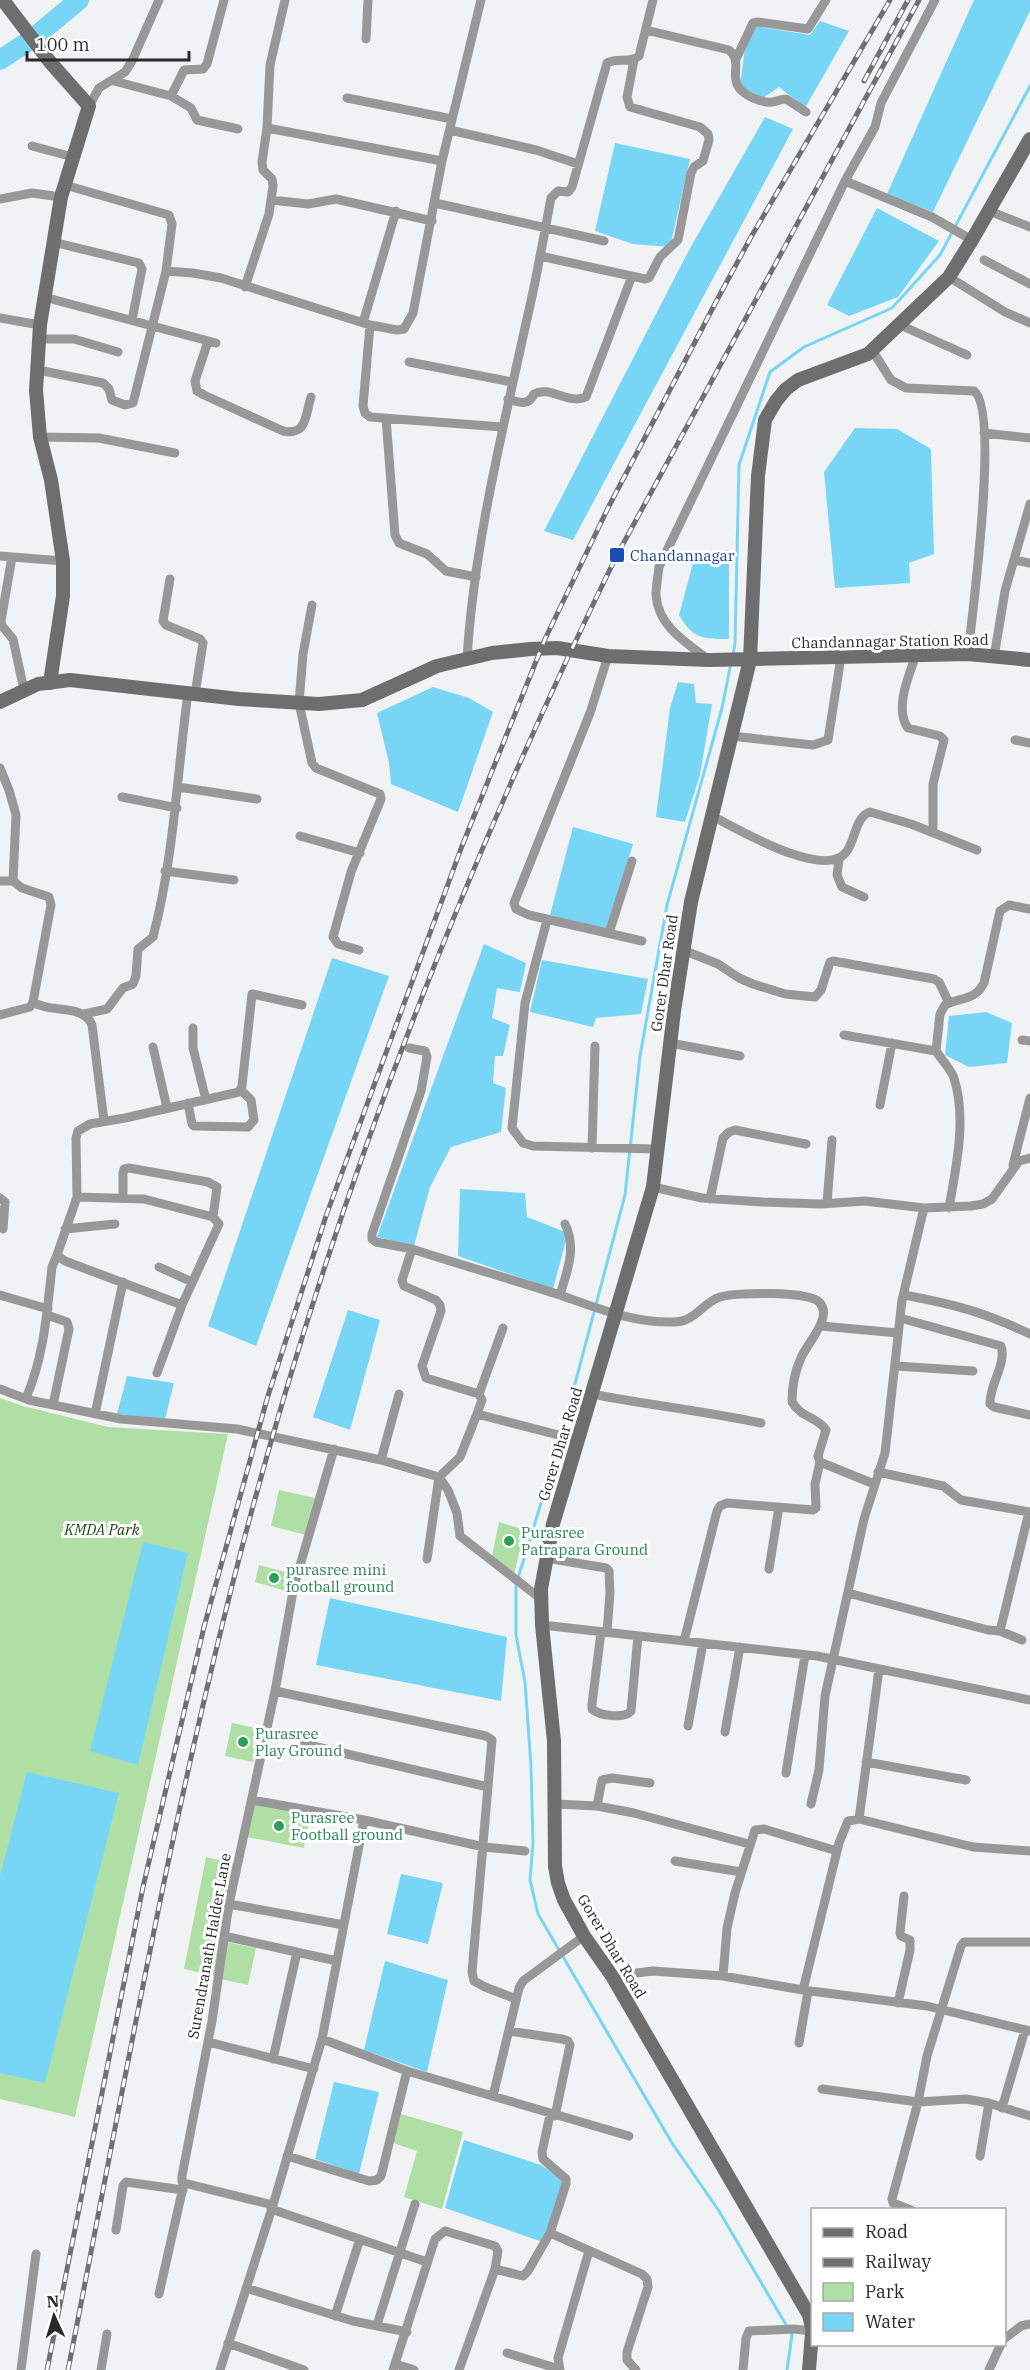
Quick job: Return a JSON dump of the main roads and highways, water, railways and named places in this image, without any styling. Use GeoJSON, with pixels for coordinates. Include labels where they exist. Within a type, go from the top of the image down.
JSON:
{"type":"FeatureCollection","features":[{"type":"Feature","properties":{"kind":"water"},"geometry":{"type":"Polygon","coordinates":[[[974,0],[1030,0],[1030,11],[933,212],[887,194],[974,0]]]}},
{"type":"Feature","properties":{"kind":"water"},"geometry":{"type":"Polygon","coordinates":[[[820,21],[849,31],[805,108],[779,87],[763,98],[740,86],[745,47],[754,26],[810,35],[820,21]]]}},
{"type":"Feature","properties":{"kind":"water"},"geometry":{"type":"Polygon","coordinates":[[[765,117],[793,129],[573,540],[544,531],[689,250],[765,117]]]}},
{"type":"Feature","properties":{"kind":"water"},"geometry":{"type":"Polygon","coordinates":[[[615,143],[690,159],[670,247],[633,244],[595,231],[615,143]]]}},
{"type":"Feature","properties":{"kind":"water"},"geometry":{"type":"Polygon","coordinates":[[[877,208],[939,241],[898,297],[849,316],[827,305],[877,208]]]}},
{"type":"Feature","properties":{"kind":"water"},"geometry":{"type":"Polygon","coordinates":[[[855,428],[897,429],[931,449],[934,554],[909,563],[910,583],[835,588],[824,472],[855,428]]]}},
{"type":"Feature","properties":{"kind":"water"},"geometry":{"type":"Polygon","coordinates":[[[729,550],[729,639],[705,638],[689,629],[679,615],[696,552],[729,550]]]}},
{"type":"Feature","properties":{"kind":"water"},"geometry":{"type":"Polygon","coordinates":[[[678,682],[694,684],[696,703],[712,704],[700,775],[685,822],[656,817],[670,708],[678,682]]]}},
{"type":"Feature","properties":{"kind":"water"},"geometry":{"type":"Polygon","coordinates":[[[433,687],[469,698],[493,712],[458,812],[391,784],[389,763],[377,713],[433,687]]]}},
{"type":"Feature","properties":{"kind":"water"},"geometry":{"type":"Polygon","coordinates":[[[573,827],[633,844],[607,929],[550,915],[573,827]]]}},
{"type":"Feature","properties":{"kind":"water"},"geometry":{"type":"Polygon","coordinates":[[[484,944],[526,963],[520,992],[497,988],[492,1018],[510,1025],[503,1056],[495,1056],[493,1083],[506,1088],[501,1132],[451,1147],[430,1187],[414,1246],[377,1237],[484,944]]]}},
{"type":"Feature","properties":{"kind":"water"},"geometry":{"type":"Polygon","coordinates":[[[332,958],[389,976],[256,1346],[208,1326],[332,958]]]}},
{"type":"Feature","properties":{"kind":"water"},"geometry":{"type":"Polygon","coordinates":[[[542,960],[648,979],[641,1014],[596,1018],[593,1027],[530,1012],[542,960]]]}},
{"type":"Feature","properties":{"kind":"water"},"geometry":{"type":"Polygon","coordinates":[[[986,1012],[1012,1023],[1007,1063],[969,1067],[945,1055],[949,1016],[986,1012]]]}},
{"type":"Feature","properties":{"kind":"water"},"geometry":{"type":"Polygon","coordinates":[[[460,1189],[525,1193],[527,1217],[568,1233],[553,1289],[458,1256],[460,1189]]]}},
{"type":"Feature","properties":{"kind":"water"},"geometry":{"type":"Polygon","coordinates":[[[348,1310],[380,1320],[350,1430],[313,1417],[348,1310]]]}},
{"type":"Feature","properties":{"kind":"water"},"geometry":{"type":"Polygon","coordinates":[[[127,1376],[174,1383],[165,1419],[117,1414],[127,1376]]]}},
{"type":"Feature","properties":{"kind":"water"},"geometry":{"type":"Polygon","coordinates":[[[143,1542],[188,1553],[138,1765],[90,1751],[143,1542]]]}},
{"type":"Feature","properties":{"kind":"water"},"geometry":{"type":"Polygon","coordinates":[[[330,1598],[507,1637],[501,1701],[316,1665],[330,1598]]]}},
{"type":"Feature","properties":{"kind":"water"},"geometry":{"type":"Polygon","coordinates":[[[27,1772],[119,1793],[45,2083],[0,2073],[0,1876],[27,1772]]]}},
{"type":"Feature","properties":{"kind":"water"},"geometry":{"type":"Polygon","coordinates":[[[401,1874],[443,1883],[428,1944],[387,1934],[401,1874]]]}},
{"type":"Feature","properties":{"kind":"water"},"geometry":{"type":"Polygon","coordinates":[[[385,1961],[448,1980],[427,2072],[364,2050],[385,1961]]]}},
{"type":"Feature","properties":{"kind":"water"},"geometry":{"type":"Polygon","coordinates":[[[334,2082],[379,2092],[359,2174],[315,2159],[334,2082]]]}},
{"type":"Feature","properties":{"kind":"water"},"geometry":{"type":"Polygon","coordinates":[[[464,2140],[541,2165],[563,2180],[548,2232],[540,2241],[445,2208],[464,2140]]]}},
{"type":"Feature","properties":{"kind":"waterway"},"geometry":{"type":"LineString","coordinates":[[0,60],[32,39],[79,0]]}},
{"type":"Feature","properties":{"kind":"waterway"},"geometry":{"type":"LineString","coordinates":[[733,656],[739,465],[770,372],[804,347],[892,308],[940,255],[1030,86]]}},
{"type":"Feature","properties":{"kind":"waterway"},"geometry":{"type":"LineString","coordinates":[[518,1578],[558,1448],[625,1195],[640,1056],[667,905],[722,708],[731,663]]}},
{"type":"Feature","properties":{"kind":"waterway"},"geometry":{"type":"LineString","coordinates":[[516,1584],[516,1635],[525,1682],[531,1766],[533,1843],[530,1880],[538,1914],[672,2143],[719,2211],[792,2335],[787,2370]]}},
{"type":"Feature","properties":{"kind":"railway"},"geometry":{"type":"LineString","coordinates":[[47,2370],[143,1887],[204,1627],[267,1399],[326,1216],[462,846],[545,639],[609,506],[751,237],[890,0]]}},
{"type":"Feature","properties":{"kind":"railway"},"geometry":{"type":"LineString","coordinates":[[864,81],[908,0]]}},
{"type":"Feature","properties":{"kind":"railway"},"geometry":{"type":"LineString","coordinates":[[68,2370],[152,1938],[224,1616],[287,1387],[325,1265],[367,1143],[459,905],[509,787],[617,555],[919,0]]}},
{"type":"Feature","properties":{"kind":"place","name":"Chandannagar"},"geometry":{"type":"Point","coordinates":[617,555]}},
{"type":"Feature","properties":{"kind":"place","name":"Purasree Patrapara Ground"},"geometry":{"type":"Point","coordinates":[509,1541]}},
{"type":"Feature","properties":{"kind":"place","name":"purasree mini football ground"},"geometry":{"type":"Point","coordinates":[274,1578]}},
{"type":"Feature","properties":{"kind":"place","name":"Purasree Play Ground"},"geometry":{"type":"Point","coordinates":[243,1742]}},
{"type":"Feature","properties":{"kind":"place","name":"Purasree Football ground"},"geometry":{"type":"Point","coordinates":[279,1826]}},
{"type":"Feature","properties":{"kind":"park label","name":"KMDA Park"},"geometry":{"type":"Point","coordinates":[102,1529]}}]}
